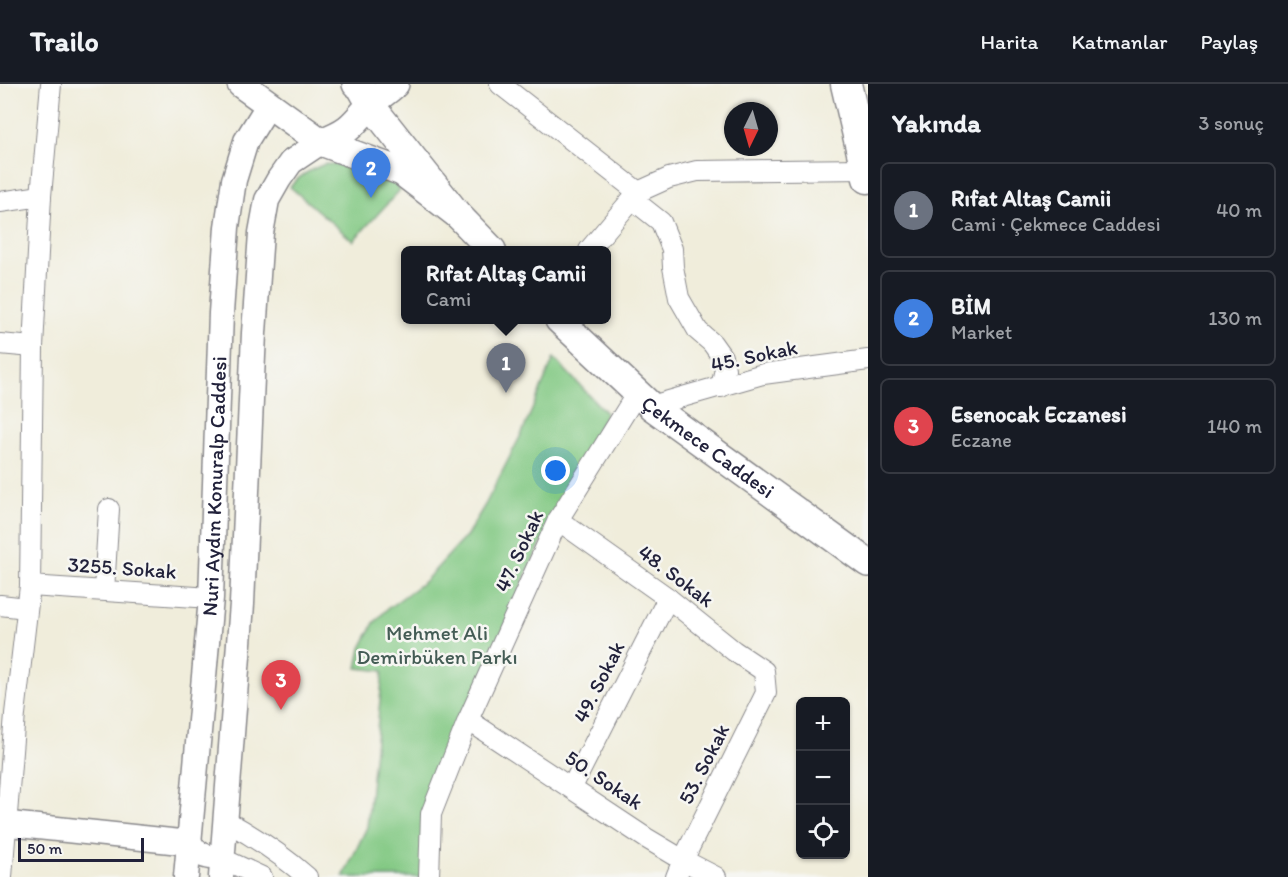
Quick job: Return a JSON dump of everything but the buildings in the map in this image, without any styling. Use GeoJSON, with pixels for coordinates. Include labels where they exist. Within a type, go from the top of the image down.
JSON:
{"type":"FeatureCollection","features":[{"type":"Feature","properties":{"kind":"main road"},"geometry":{"type":"LineString","coordinates":[[241,84],[275,94],[321,142],[402,172],[458,215]]}},
{"type":"Feature","properties":{"kind":"main road"},"geometry":{"type":"LineString","coordinates":[[363,94],[395,84]]}},
{"type":"Feature","properties":{"kind":"main road"},"geometry":{"type":"LineString","coordinates":[[846,85],[867,173]]}},
{"type":"Feature","properties":{"kind":"main road"},"geometry":{"type":"LineString","coordinates":[[321,142],[344,133],[362,116],[363,94]]}},
{"type":"Feature","properties":{"kind":"main road"},"geometry":{"type":"LineString","coordinates":[[363,94],[458,215],[488,246]]}},
{"type":"Feature","properties":{"kind":"main road","name":"Çekmece Caddesi"},"geometry":{"type":"LineString","coordinates":[[563,324],[644,400],[868,563]]}},
{"type":"Feature","properties":{"kind":"street"},"geometry":{"type":"LineString","coordinates":[[2,877],[7,714],[30,586],[33,347],[41,196],[51,84]]}},
{"type":"Feature","properties":{"kind":"street"},"geometry":{"type":"LineString","coordinates":[[500,84],[635,195],[661,222],[672,249],[679,298],[699,331],[723,357],[725,369],[721,387]]}},
{"type":"Feature","properties":{"kind":"street","name":"Nuri Aydın Konuralp Caddesi"},"geometry":{"type":"LineString","coordinates":[[186,877],[211,598],[221,313],[227,227],[234,180],[246,141],[275,94]]}},
{"type":"Feature","properties":{"kind":"street","name":"Nuri Aydın Konuralp Caddesi"},"geometry":{"type":"LineString","coordinates":[[222,868],[242,604],[254,324],[264,215],[267,200],[291,162],[321,142]]}},
{"type":"Feature","properties":{"kind":"street"},"geometry":{"type":"LineString","coordinates":[[592,246],[635,195],[669,178],[697,171],[867,173]]}},
{"type":"Feature","properties":{"kind":"street"},"geometry":{"type":"LineString","coordinates":[[0,202],[41,196]]}},
{"type":"Feature","properties":{"kind":"street"},"geometry":{"type":"LineString","coordinates":[[0,344],[33,347]]}},
{"type":"Feature","properties":{"kind":"street","name":"45. Sokak"},"geometry":{"type":"LineString","coordinates":[[644,400],[721,387],[763,374],[868,360]]}},
{"type":"Feature","properties":{"kind":"street","name":"47. Sokak"},"geometry":{"type":"LineString","coordinates":[[429,877],[431,814],[468,720],[558,520],[644,400]]}},
{"type":"Feature","properties":{"kind":"street"},"geometry":{"type":"LineString","coordinates":[[105,590],[109,509]]}},
{"type":"Feature","properties":{"kind":"street","name":"48. Sokak"},"geometry":{"type":"LineString","coordinates":[[558,520],[668,598],[734,651],[764,671]]}},
{"type":"Feature","properties":{"kind":"street","name":"3255. Sokak"},"geometry":{"type":"LineString","coordinates":[[30,586],[211,598]]}},
{"type":"Feature","properties":{"kind":"street","name":"49. Sokak"},"geometry":{"type":"LineString","coordinates":[[572,787],[668,598]]}},
{"type":"Feature","properties":{"kind":"street"},"geometry":{"type":"LineString","coordinates":[[0,605],[27,608]]}},
{"type":"Feature","properties":{"kind":"street","name":"53. Sokak"},"geometry":{"type":"LineString","coordinates":[[680,869],[766,693],[764,671]]}},
{"type":"Feature","properties":{"kind":"street","name":"50. Sokak"},"geometry":{"type":"LineString","coordinates":[[468,720],[572,787],[680,869],[716,877]]}},
{"type":"Feature","properties":{"kind":"street"},"geometry":{"type":"LineString","coordinates":[[193,815],[219,815],[263,842],[307,877]]}},
{"type":"Feature","properties":{"kind":"street"},"geometry":{"type":"LineString","coordinates":[[4,823],[190,843],[201,856],[222,868],[262,877]]}},
{"type":"Feature","properties":{"kind":"green space"},"geometry":{"type":"Polygon","coordinates":[[[325,164],[353,166],[388,176],[400,190],[353,241],[290,187],[306,173],[325,164]]]}},
{"type":"Feature","properties":{"kind":"green space","name":"Mehmet Ali Demirbüken Parkı"},"geometry":{"type":"Polygon","coordinates":[[[554,358],[606,413],[526,574],[431,823],[424,877],[343,877],[367,827],[383,671],[357,668],[361,648],[374,623],[387,609],[425,581],[467,535],[523,431],[554,358]]]}},
{"type":"Feature","properties":{"kind":"place","name":"BİM"},"geometry":{"type":"Point","coordinates":[371,198]}},
{"type":"Feature","properties":{"kind":"place","name":"Rıfat Altaş Camii"},"geometry":{"type":"Point","coordinates":[506,393]}},
{"type":"Feature","properties":{"kind":"place","name":"Esenocak Eczanesi"},"geometry":{"type":"Point","coordinates":[281,710]}}]}
